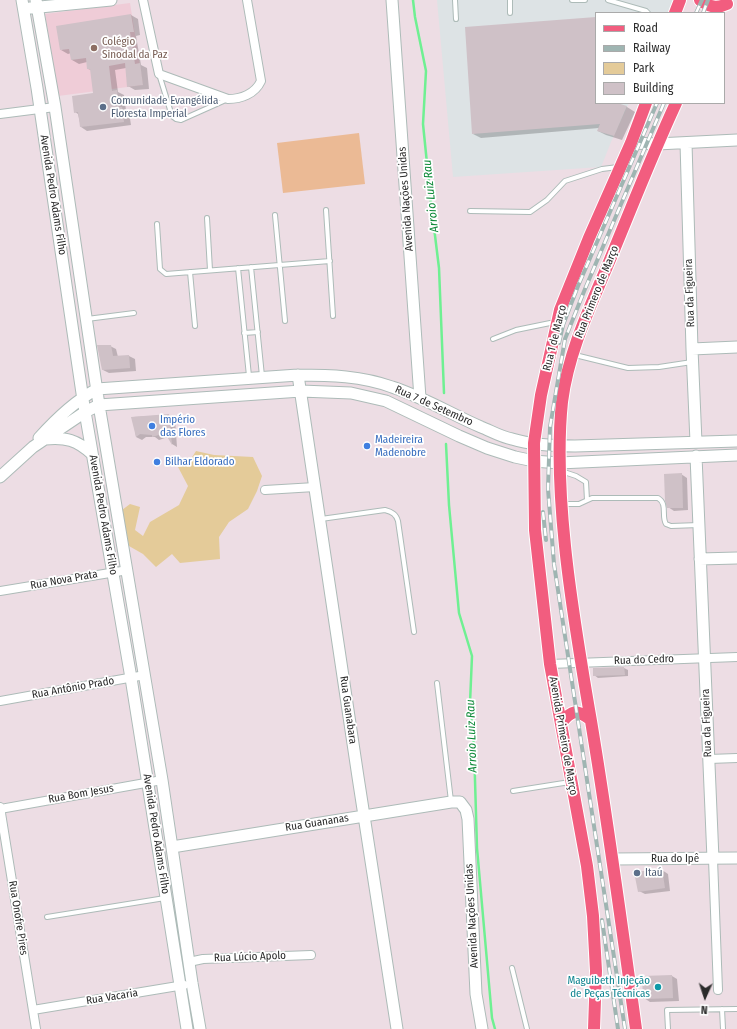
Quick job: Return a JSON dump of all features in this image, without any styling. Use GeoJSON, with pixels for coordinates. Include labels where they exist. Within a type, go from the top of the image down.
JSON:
{"type":"FeatureCollection","features":[{"type":"Feature","properties":{"kind":"main road"},"geometry":{"type":"LineString","coordinates":[[23,4],[112,0]]}},
{"type":"Feature","properties":{"kind":"main road","name":"Avenida Nações Unidas"},"geometry":{"type":"LineString","coordinates":[[392,0],[420,398]]}},
{"type":"Feature","properties":{"kind":"main road"},"geometry":{"type":"LineString","coordinates":[[675,12],[680,0]]}},
{"type":"Feature","properties":{"kind":"main road"},"geometry":{"type":"LineString","coordinates":[[700,0],[708,6],[727,6]]}},
{"type":"Feature","properties":{"kind":"main road","name":"Avenida Pedro Adams Filho"},"geometry":{"type":"LineString","coordinates":[[36,3],[55,107],[99,405],[146,675],[200,1029]]}},
{"type":"Feature","properties":{"kind":"main road","name":"Avenida Pedro Adams Filho"},"geometry":{"type":"LineString","coordinates":[[23,4],[40,109],[82,397],[131,678],[187,1029]]}},
{"type":"Feature","properties":{"kind":"main road"},"geometry":{"type":"LineString","coordinates":[[620,167],[646,104]]}},
{"type":"Feature","properties":{"kind":"main road"},"geometry":{"type":"LineString","coordinates":[[658,144],[676,104]]}},
{"type":"Feature","properties":{"kind":"main road"},"geometry":{"type":"LineString","coordinates":[[631,143],[658,144],[737,140]]}},
{"type":"Feature","properties":{"kind":"main road","name":"Rua da Figueira"},"geometry":{"type":"LineString","coordinates":[[686,143],[692,362],[696,442]]}},
{"type":"Feature","properties":{"kind":"main road","name":"Rua Primero de Março"},"geometry":{"type":"LineString","coordinates":[[560,446],[562,400],[572,354],[658,144]]}},
{"type":"Feature","properties":{"kind":"main road","name":"Rua 1 de Março"},"geometry":{"type":"LineString","coordinates":[[534,443],[541,395],[560,310],[620,167]]}},
{"type":"Feature","properties":{"kind":"main road"},"geometry":{"type":"LineString","coordinates":[[692,349],[737,347]]}},
{"type":"Feature","properties":{"kind":"main road","name":"Rua 7 de Setembro"},"geometry":{"type":"LineString","coordinates":[[33,447],[48,428],[82,397],[97,389],[298,375],[354,377],[391,386],[510,439],[534,443],[560,446],[737,440]]}},
{"type":"Feature","properties":{"kind":"main road","name":"Rua Guanabara"},"geometry":{"type":"LineString","coordinates":[[298,375],[397,1029]]}},
{"type":"Feature","properties":{"kind":"main road","name":"Rua 7 de Setembro"},"geometry":{"type":"LineString","coordinates":[[33,447],[85,412],[99,405],[301,391],[352,393],[386,401],[487,448],[515,457],[559,467],[696,456],[737,455]]}},
{"type":"Feature","properties":{"kind":"main road"},"geometry":{"type":"LineString","coordinates":[[45,439],[56,438],[74,441],[83,446],[92,454]]}},
{"type":"Feature","properties":{"kind":"main road","name":"Avenida Primeiro de Março"},"geometry":{"type":"LineString","coordinates":[[534,443],[535,530],[550,664],[586,866],[593,916],[596,971],[594,1029]]}},
{"type":"Feature","properties":{"kind":"main road"},"geometry":{"type":"LineString","coordinates":[[560,446],[559,467],[561,504],[570,591],[580,663],[613,859],[636,1029]]}},
{"type":"Feature","properties":{"kind":"main road"},"geometry":{"type":"LineString","coordinates":[[0,477],[33,447]]}},
{"type":"Feature","properties":{"kind":"main road","name":"Rua da Figueira"},"geometry":{"type":"LineString","coordinates":[[696,456],[713,859]]}},
{"type":"Feature","properties":{"kind":"main road"},"geometry":{"type":"LineString","coordinates":[[700,559],[737,558]]}},
{"type":"Feature","properties":{"kind":"main road"},"geometry":{"type":"LineString","coordinates":[[561,723],[568,714],[573,712],[582,713],[590,719]]}},
{"type":"Feature","properties":{"kind":"main road","name":"Avenida Nações Unidas"},"geometry":{"type":"LineString","coordinates":[[457,803],[466,810],[468,819],[476,994],[482,1029]]}},
{"type":"Feature","properties":{"kind":"main road","name":"Rua Guananas"},"geometry":{"type":"LineString","coordinates":[[172,847],[364,815],[457,803]]}},
{"type":"Feature","properties":{"kind":"main road","name":"Rua do Ipê"},"geometry":{"type":"LineString","coordinates":[[613,859],[737,858]]}},
{"type":"Feature","properties":{"kind":"street"},"geometry":{"type":"LineString","coordinates":[[143,0],[158,74],[228,100],[246,96],[258,88],[261,81],[247,0]]}},
{"type":"Feature","properties":{"kind":"street"},"geometry":{"type":"LineString","coordinates":[[0,114],[55,107]]}},
{"type":"Feature","properties":{"kind":"street"},"geometry":{"type":"LineString","coordinates":[[265,490],[315,487]]}},
{"type":"Feature","properties":{"kind":"street","name":"Rua Nova Prata"},"geometry":{"type":"LineString","coordinates":[[0,591],[128,570]]}},
{"type":"Feature","properties":{"kind":"street","name":"Rua do Cedro"},"geometry":{"type":"LineString","coordinates":[[550,664],[737,657]]}},
{"type":"Feature","properties":{"kind":"street","name":"Rua Antônio Prado"},"geometry":{"type":"LineString","coordinates":[[0,701],[146,675]]}},
{"type":"Feature","properties":{"kind":"street"},"geometry":{"type":"LineString","coordinates":[[709,759],[737,758]]}},
{"type":"Feature","properties":{"kind":"street","name":"Rua Bom Jesus"},"geometry":{"type":"LineString","coordinates":[[0,808],[162,780]]}},
{"type":"Feature","properties":{"kind":"street","name":"Rua Onofre Pires"},"geometry":{"type":"LineString","coordinates":[[0,808],[36,1029]]}},
{"type":"Feature","properties":{"kind":"street","name":"Rua da Figueira"},"geometry":{"type":"LineString","coordinates":[[713,859],[718,990]]}},
{"type":"Feature","properties":{"kind":"street","name":"Rua Lúcio Apolo"},"geometry":{"type":"LineString","coordinates":[[189,962],[203,959],[311,955]]}},
{"type":"Feature","properties":{"kind":"street","name":"Rua Vacaria"},"geometry":{"type":"LineString","coordinates":[[33,1010],[192,983]]}},
{"type":"Feature","properties":{"kind":"lane"},"geometry":{"type":"LineString","coordinates":[[455,0],[456,19]]}},
{"type":"Feature","properties":{"kind":"lane"},"geometry":{"type":"LineString","coordinates":[[510,0],[510,13]]}},
{"type":"Feature","properties":{"kind":"lane"},"geometry":{"type":"LineString","coordinates":[[572,0],[585,0]]}},
{"type":"Feature","properties":{"kind":"lane"},"geometry":{"type":"LineString","coordinates":[[608,0],[647,12]]}},
{"type":"Feature","properties":{"kind":"lane"},"geometry":{"type":"LineString","coordinates":[[158,74],[172,116],[176,119],[181,120],[228,100]]}},
{"type":"Feature","properties":{"kind":"lane"},"geometry":{"type":"LineString","coordinates":[[470,211],[510,213],[530,212],[547,200],[565,181],[602,169],[620,167]]}},
{"type":"Feature","properties":{"kind":"lane"},"geometry":{"type":"LineString","coordinates":[[326,210],[333,316]]}},
{"type":"Feature","properties":{"kind":"lane"},"geometry":{"type":"LineString","coordinates":[[275,215],[285,321]]}},
{"type":"Feature","properties":{"kind":"lane"},"geometry":{"type":"LineString","coordinates":[[207,218],[210,270]]}},
{"type":"Feature","properties":{"kind":"lane"},"geometry":{"type":"LineString","coordinates":[[157,224],[160,269],[166,274],[330,261]]}},
{"type":"Feature","properties":{"kind":"lane"},"geometry":{"type":"LineString","coordinates":[[251,267],[262,378]]}},
{"type":"Feature","properties":{"kind":"lane"},"geometry":{"type":"LineString","coordinates":[[238,268],[249,378]]}},
{"type":"Feature","properties":{"kind":"lane"},"geometry":{"type":"LineString","coordinates":[[190,272],[195,326]]}},
{"type":"Feature","properties":{"kind":"lane"},"geometry":{"type":"LineString","coordinates":[[86,319],[134,313]]}},
{"type":"Feature","properties":{"kind":"lane"},"geometry":{"type":"LineString","coordinates":[[493,339],[516,330],[558,322]]}},
{"type":"Feature","properties":{"kind":"lane"},"geometry":{"type":"LineString","coordinates":[[244,333],[258,332]]}},
{"type":"Feature","properties":{"kind":"lane"},"geometry":{"type":"LineString","coordinates":[[572,354],[628,368],[658,367],[692,362]]}},
{"type":"Feature","properties":{"kind":"lane"},"geometry":{"type":"LineString","coordinates":[[559,467],[586,482],[587,500]]}},
{"type":"Feature","properties":{"kind":"lane"},"geometry":{"type":"LineString","coordinates":[[561,504],[580,504],[592,498],[658,498],[664,505],[664,521],[666,524],[671,526],[699,525]]}},
{"type":"Feature","properties":{"kind":"lane"},"geometry":{"type":"LineString","coordinates":[[320,519],[385,510],[393,513],[397,517],[414,632]]}},
{"type":"Feature","properties":{"kind":"lane"},"geometry":{"type":"LineString","coordinates":[[437,683],[457,803]]}},
{"type":"Feature","properties":{"kind":"lane"},"geometry":{"type":"LineString","coordinates":[[513,791],[571,782]]}},
{"type":"Feature","properties":{"kind":"lane"},"geometry":{"type":"LineString","coordinates":[[47,916],[166,898]]}},
{"type":"Feature","properties":{"kind":"lane"},"geometry":{"type":"LineString","coordinates":[[512,968],[527,1029]]}},
{"type":"Feature","properties":{"kind":"lane"},"geometry":{"type":"LineString","coordinates":[[722,1009],[723,1029]]}},
{"type":"Feature","properties":{"kind":"lane"},"geometry":{"type":"LineString","coordinates":[[668,1029],[668,1010],[737,1009]]}},
{"type":"Feature","properties":{"kind":"shaded area"},"geometry":{"type":"Polygon","coordinates":[[[437,0],[673,0],[668,12],[595,12],[595,104],[629,104],[601,167],[453,177],[437,0]]]}},
{"type":"Feature","properties":{"kind":"shaded area","name":"Colégio Sinodal da Paz"},"geometry":{"type":"Polygon","coordinates":[[[130,3],[143,85],[58,96],[45,14],[130,3]]]}},
{"type":"Feature","properties":{"kind":"shaded area"},"geometry":{"type":"Polygon","coordinates":[[[359,133],[365,184],[283,193],[277,143],[359,133]]]}},
{"type":"Feature","properties":{"kind":"green space"},"geometry":{"type":"Polygon","coordinates":[[[196,451],[214,455],[253,457],[262,476],[257,491],[248,509],[229,522],[219,537],[220,559],[180,563],[172,554],[156,567],[143,554],[129,546],[122,510],[130,504],[140,507],[135,530],[143,536],[150,522],[179,505],[188,486],[178,467],[189,462],[196,451]]]}},
{"type":"Feature","properties":{"kind":"building"},"geometry":{"type":"Polygon","coordinates":[[[131,14],[134,32],[130,32],[135,64],[140,63],[143,85],[127,87],[125,63],[109,66],[112,91],[117,90],[119,107],[122,107],[124,122],[80,127],[78,112],[74,113],[72,96],[93,93],[90,69],[87,69],[86,58],[71,60],[69,49],[60,50],[56,26],[131,14]]]}},
{"type":"Feature","properties":{"kind":"building"},"geometry":{"type":"Polygon","coordinates":[[[595,17],[595,104],[620,104],[627,106],[614,136],[597,131],[600,124],[472,134],[465,27],[595,17]]]}},
{"type":"Feature","properties":{"kind":"building"},"geometry":{"type":"Polygon","coordinates":[[[97,345],[111,345],[113,356],[129,355],[130,368],[102,370],[97,345]]]}},
{"type":"Feature","properties":{"kind":"building","name":"Império das Flores"},"geometry":{"type":"Polygon","coordinates":[[[169,414],[172,445],[165,433],[152,437],[152,435],[140,434],[136,437],[131,417],[169,414]]]}},
{"type":"Feature","properties":{"kind":"building"},"geometry":{"type":"Polygon","coordinates":[[[682,473],[683,508],[667,508],[665,501],[664,474],[682,473]]]}},
{"type":"Feature","properties":{"kind":"building"},"geometry":{"type":"Polygon","coordinates":[[[624,667],[625,675],[593,676],[593,668],[624,667]]]}},
{"type":"Feature","properties":{"kind":"building"},"geometry":{"type":"Polygon","coordinates":[[[662,869],[665,888],[638,892],[634,872],[662,869]]]}},
{"type":"Feature","properties":{"kind":"building","name":"Maguibeth Injeção de Peças Técnicas"},"geometry":{"type":"Polygon","coordinates":[[[672,975],[673,998],[643,999],[642,976],[672,975]]]}},
{"type":"Feature","properties":{"kind":"waterway","name":"Arroio Luiz Rau"},"geometry":{"type":"LineString","coordinates":[[413,0],[426,71],[423,124],[439,268],[444,393]]}},
{"type":"Feature","properties":{"kind":"waterway","name":"Arroio Luiz Rau"},"geometry":{"type":"LineString","coordinates":[[446,444],[449,505],[459,613],[472,656],[470,703],[474,746],[477,848],[492,1018],[495,1029]]}},
{"type":"Feature","properties":{"kind":"railway"},"geometry":{"type":"LineString","coordinates":[[696,12],[702,0]]}},
{"type":"Feature","properties":{"kind":"railway"},"geometry":{"type":"LineString","coordinates":[[703,12],[708,0]]}},
{"type":"Feature","properties":{"kind":"railway"},"geometry":{"type":"LineString","coordinates":[[559,343],[563,325],[578,286],[657,104]]}},
{"type":"Feature","properties":{"kind":"railway"},"geometry":{"type":"LineString","coordinates":[[625,1029],[554,564],[548,489],[550,427],[565,339],[664,104]]}},
{"type":"Feature","properties":{"kind":"railway"},"geometry":{"type":"LineString","coordinates":[[543,512],[546,540]]}},
{"type":"Feature","properties":{"kind":"railway"},"geometry":{"type":"LineString","coordinates":[[602,920],[618,1029]]}},
{"type":"Feature","properties":{"kind":"place","name":"Colégio Sinodal da Paz"},"geometry":{"type":"Point","coordinates":[94,48]}},
{"type":"Feature","properties":{"kind":"place","name":"Comunidade Evangélida Floresta Imperial"},"geometry":{"type":"Point","coordinates":[103,107]}},
{"type":"Feature","properties":{"kind":"place","name":"Império das Flores"},"geometry":{"type":"Point","coordinates":[152,426]}},
{"type":"Feature","properties":{"kind":"place","name":"Madeireira Madenobre"},"geometry":{"type":"Point","coordinates":[367,446]}},
{"type":"Feature","properties":{"kind":"place","name":"Bilhar Eldorado"},"geometry":{"type":"Point","coordinates":[157,462]}},
{"type":"Feature","properties":{"kind":"place","name":"Itaú"},"geometry":{"type":"Point","coordinates":[637,873]}},
{"type":"Feature","properties":{"kind":"place","name":"Maguibeth Injeção de Peças Técnicas"},"geometry":{"type":"Point","coordinates":[658,987]}}]}
